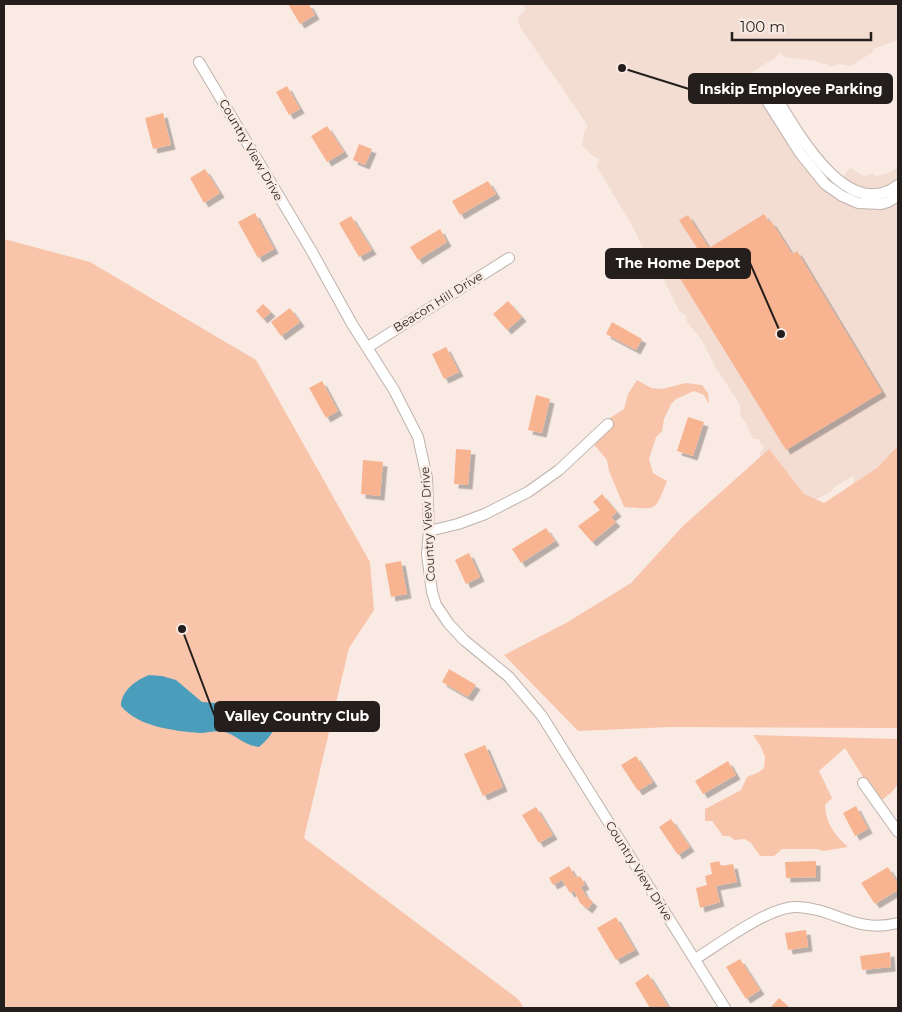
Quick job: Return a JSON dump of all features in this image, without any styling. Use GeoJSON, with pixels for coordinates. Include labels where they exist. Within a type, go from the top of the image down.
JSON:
{"type":"FeatureCollection","features":[{"type":"Feature","properties":{"kind":"street","name":"Country View Drive"},"geometry":{"type":"LineString","coordinates":[[199,62],[311,250],[352,324],[394,390],[418,437],[426,478],[429,531],[427,554],[432,592],[442,615],[464,640],[508,677],[542,716],[725,1008]]}},
{"type":"Feature","properties":{"kind":"street"},"geometry":{"type":"LineString","coordinates":[[898,185],[885,192],[872,194],[858,192],[840,182],[814,156],[761,81],[800,153],[825,184],[842,196],[858,203],[881,204],[898,196]]}},
{"type":"Feature","properties":{"kind":"street","name":"Beacon Hill Drive"},"geometry":{"type":"LineString","coordinates":[[368,347],[509,258]]}},
{"type":"Feature","properties":{"kind":"street"},"geometry":{"type":"LineString","coordinates":[[429,531],[458,524],[485,514],[528,492],[559,470],[608,424]]}},
{"type":"Feature","properties":{"kind":"street"},"geometry":{"type":"LineString","coordinates":[[863,784],[898,832]]}},
{"type":"Feature","properties":{"kind":"street"},"geometry":{"type":"LineString","coordinates":[[695,959],[768,915],[795,906],[827,913],[865,926],[888,926],[898,923]]}},
{"type":"Feature","properties":{"kind":"shaded area"},"geometry":{"type":"Polygon","coordinates":[[[523,4],[898,4],[898,40],[873,49],[873,52],[851,66],[839,64],[831,67],[816,61],[785,57],[779,52],[779,55],[751,73],[799,152],[834,188],[850,168],[864,176],[872,174],[877,176],[891,172],[898,166],[898,451],[858,491],[853,482],[855,475],[817,499],[816,508],[759,454],[764,448],[758,439],[753,439],[746,423],[740,416],[741,408],[739,403],[716,368],[701,339],[687,322],[686,316],[679,311],[659,270],[647,257],[634,229],[597,167],[599,159],[591,155],[582,145],[584,132],[588,126],[520,27],[517,18],[526,10],[523,4]]]}},
{"type":"Feature","properties":{"kind":"shaded area"},"geometry":{"type":"Polygon","coordinates":[[[4,239],[90,262],[256,360],[370,562],[374,610],[349,648],[304,838],[518,999],[524,1008],[4,1008],[4,239]]]}},
{"type":"Feature","properties":{"kind":"shaded area"},"geometry":{"type":"Polygon","coordinates":[[[637,380],[651,388],[662,389],[686,383],[702,385],[708,393],[709,404],[704,395],[694,391],[676,399],[671,404],[664,419],[662,431],[656,437],[649,459],[653,473],[667,481],[657,504],[649,508],[624,507],[609,471],[607,460],[591,441],[608,424],[610,418],[624,409],[628,394],[637,380]]]}},
{"type":"Feature","properties":{"kind":"shaded area"},"geometry":{"type":"Polygon","coordinates":[[[898,446],[898,728],[672,727],[578,731],[504,655],[566,623],[631,583],[683,526],[769,449],[804,494],[824,503],[877,468],[898,446]]]}},
{"type":"Feature","properties":{"kind":"shaded area"},"geometry":{"type":"Polygon","coordinates":[[[753,735],[898,739],[898,784],[893,791],[880,800],[845,748],[819,771],[832,798],[825,805],[827,818],[835,833],[848,847],[823,851],[817,849],[782,849],[774,856],[760,856],[751,843],[745,839],[735,840],[729,836],[723,836],[712,821],[705,821],[705,809],[741,790],[747,777],[764,768],[765,757],[753,735]]]}},
{"type":"Feature","properties":{"kind":"water"},"geometry":{"type":"Polygon","coordinates":[[[149,675],[176,680],[202,702],[276,707],[279,712],[278,722],[271,734],[259,747],[248,744],[224,732],[190,732],[158,727],[147,723],[137,719],[121,706],[126,691],[139,680],[149,675]]]}},
{"type":"Feature","properties":{"kind":"building"},"geometry":{"type":"Polygon","coordinates":[[[288,4],[309,4],[315,15],[300,24],[288,4]]]}},
{"type":"Feature","properties":{"kind":"building"},"geometry":{"type":"Polygon","coordinates":[[[287,86],[300,109],[289,115],[276,92],[287,86]]]}},
{"type":"Feature","properties":{"kind":"building"},"geometry":{"type":"Polygon","coordinates":[[[163,113],[171,145],[153,149],[145,118],[163,113]]]}},
{"type":"Feature","properties":{"kind":"building"},"geometry":{"type":"Polygon","coordinates":[[[327,126],[344,152],[327,162],[311,136],[327,126]]]}},
{"type":"Feature","properties":{"kind":"building"},"geometry":{"type":"Polygon","coordinates":[[[359,144],[372,149],[365,165],[353,160],[359,144]]]}},
{"type":"Feature","properties":{"kind":"building"},"geometry":{"type":"Polygon","coordinates":[[[205,169],[220,193],[204,203],[190,178],[205,169]]]}},
{"type":"Feature","properties":{"kind":"building"},"geometry":{"type":"Polygon","coordinates":[[[488,181],[496,194],[460,215],[452,201],[488,181]]]}},
{"type":"Feature","properties":{"kind":"building"},"geometry":{"type":"Polygon","coordinates":[[[255,213],[274,249],[258,258],[238,222],[255,213]]]}},
{"type":"Feature","properties":{"kind":"building"},"geometry":{"type":"Polygon","coordinates":[[[764,214],[769,222],[771,221],[792,254],[797,251],[882,392],[786,450],[673,267],[699,251],[679,220],[688,215],[709,248],[764,214]]]}},
{"type":"Feature","properties":{"kind":"building"},"geometry":{"type":"Polygon","coordinates":[[[351,216],[372,250],[359,257],[339,223],[351,216]]]}},
{"type":"Feature","properties":{"kind":"building"},"geometry":{"type":"Polygon","coordinates":[[[440,229],[447,242],[418,260],[410,247],[440,229]]]}},
{"type":"Feature","properties":{"kind":"building"},"geometry":{"type":"Polygon","coordinates":[[[508,301],[522,317],[507,330],[493,314],[508,301]]]}},
{"type":"Feature","properties":{"kind":"building"},"geometry":{"type":"Polygon","coordinates":[[[263,304],[271,312],[263,319],[256,311],[263,304]]]}},
{"type":"Feature","properties":{"kind":"building"},"geometry":{"type":"Polygon","coordinates":[[[290,308],[300,322],[281,336],[271,322],[290,308]]]}},
{"type":"Feature","properties":{"kind":"building"},"geometry":{"type":"Polygon","coordinates":[[[612,322],[642,339],[636,350],[606,334],[612,322]]]}},
{"type":"Feature","properties":{"kind":"building"},"geometry":{"type":"Polygon","coordinates":[[[446,347],[459,372],[444,379],[432,354],[446,347]]]}},
{"type":"Feature","properties":{"kind":"building"},"geometry":{"type":"Polygon","coordinates":[[[322,381],[338,411],[326,418],[309,388],[322,381]]]}},
{"type":"Feature","properties":{"kind":"building"},"geometry":{"type":"Polygon","coordinates":[[[536,395],[550,399],[542,433],[528,430],[536,395]]]}},
{"type":"Feature","properties":{"kind":"building"},"geometry":{"type":"Polygon","coordinates":[[[688,417],[704,422],[693,456],[677,451],[688,417]]]}},
{"type":"Feature","properties":{"kind":"building"},"geometry":{"type":"Polygon","coordinates":[[[456,449],[471,450],[468,485],[454,484],[456,449]]]}},
{"type":"Feature","properties":{"kind":"building"},"geometry":{"type":"Polygon","coordinates":[[[363,460],[383,462],[380,496],[361,494],[363,460]]]}},
{"type":"Feature","properties":{"kind":"building"},"geometry":{"type":"Polygon","coordinates":[[[602,494],[617,512],[611,517],[616,522],[592,542],[578,526],[600,510],[593,502],[602,494]]]}},
{"type":"Feature","properties":{"kind":"building"},"geometry":{"type":"Polygon","coordinates":[[[546,528],[555,541],[521,563],[512,549],[546,528]]]}},
{"type":"Feature","properties":{"kind":"building"},"geometry":{"type":"Polygon","coordinates":[[[469,553],[480,577],[466,584],[455,560],[469,553]]]}},
{"type":"Feature","properties":{"kind":"building"},"geometry":{"type":"Polygon","coordinates":[[[401,561],[407,594],[391,597],[385,564],[401,561]]]}},
{"type":"Feature","properties":{"kind":"building"},"geometry":{"type":"Polygon","coordinates":[[[449,669],[476,685],[468,697],[442,682],[449,669]]]}},
{"type":"Feature","properties":{"kind":"building"},"geometry":{"type":"Polygon","coordinates":[[[485,745],[503,787],[483,796],[464,754],[485,745]]]}},
{"type":"Feature","properties":{"kind":"building"},"geometry":{"type":"Polygon","coordinates":[[[636,756],[653,782],[638,791],[621,765],[636,756]]]}},
{"type":"Feature","properties":{"kind":"building"},"geometry":{"type":"Polygon","coordinates":[[[728,761],[736,775],[703,794],[695,781],[728,761]]]}},
{"type":"Feature","properties":{"kind":"building"},"geometry":{"type":"Polygon","coordinates":[[[856,806],[868,829],[855,836],[843,813],[856,806]]]}},
{"type":"Feature","properties":{"kind":"building"},"geometry":{"type":"Polygon","coordinates":[[[536,807],[553,835],[539,843],[522,815],[536,807]]]}},
{"type":"Feature","properties":{"kind":"building"},"geometry":{"type":"Polygon","coordinates":[[[671,819],[690,847],[678,855],[659,827],[671,819]]]}},
{"type":"Feature","properties":{"kind":"building"},"geometry":{"type":"Polygon","coordinates":[[[719,861],[721,866],[733,864],[737,882],[716,886],[720,902],[700,908],[696,888],[707,885],[705,876],[712,874],[710,863],[719,861]]]}},
{"type":"Feature","properties":{"kind":"building"},"geometry":{"type":"Polygon","coordinates":[[[816,861],[816,877],[786,878],[785,862],[816,861]]]}},
{"type":"Feature","properties":{"kind":"building"},"geometry":{"type":"Polygon","coordinates":[[[569,866],[576,878],[580,876],[585,885],[581,887],[586,896],[593,902],[588,909],[580,903],[574,891],[570,893],[562,880],[553,885],[549,878],[569,866]]]}},
{"type":"Feature","properties":{"kind":"building"},"geometry":{"type":"Polygon","coordinates":[[[888,867],[898,884],[898,890],[875,904],[861,883],[888,867]]]}},
{"type":"Feature","properties":{"kind":"building"},"geometry":{"type":"Polygon","coordinates":[[[616,917],[635,950],[616,960],[597,928],[616,917]]]}},
{"type":"Feature","properties":{"kind":"building"},"geometry":{"type":"Polygon","coordinates":[[[806,930],[808,947],[788,950],[785,933],[806,930]]]}},
{"type":"Feature","properties":{"kind":"building"},"geometry":{"type":"Polygon","coordinates":[[[890,952],[891,967],[862,970],[860,956],[890,952]]]}},
{"type":"Feature","properties":{"kind":"building"},"geometry":{"type":"Polygon","coordinates":[[[740,959],[760,990],[746,999],[726,967],[740,959]]]}},
{"type":"Feature","properties":{"kind":"building"},"geometry":{"type":"Polygon","coordinates":[[[648,974],[669,1008],[650,1008],[635,983],[648,974]]]}},
{"type":"Feature","properties":{"kind":"building"},"geometry":{"type":"Polygon","coordinates":[[[779,998],[790,1008],[770,1008],[779,998]]]}},
{"type":"Feature","properties":{"kind":"place","name":"Inskip Employee Parking"},"geometry":{"type":"Point","coordinates":[622,68]}},
{"type":"Feature","properties":{"kind":"place","name":"The Home Depot"},"geometry":{"type":"Point","coordinates":[781,334]}},
{"type":"Feature","properties":{"kind":"place","name":"Valley Country Club"},"geometry":{"type":"Point","coordinates":[182,629]}}]}
